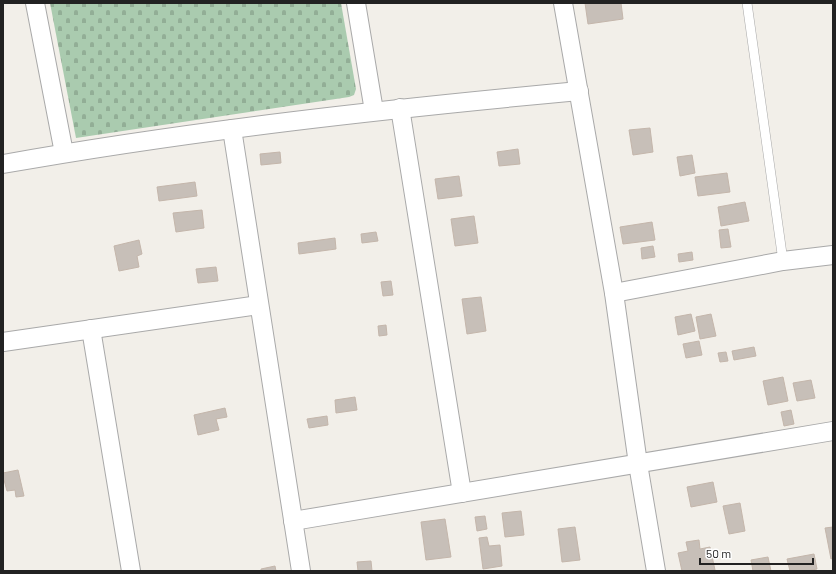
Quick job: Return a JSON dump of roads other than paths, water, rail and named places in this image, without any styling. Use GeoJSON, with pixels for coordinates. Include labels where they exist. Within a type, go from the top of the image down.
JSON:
{"type":"FeatureCollection","features":[{"type":"Feature","properties":{"kind":"street"},"geometry":{"type":"LineString","coordinates":[[35,3],[64,153]]}},
{"type":"Feature","properties":{"kind":"street"},"geometry":{"type":"LineString","coordinates":[[356,3],[374,111]]}},
{"type":"Feature","properties":{"kind":"street"},"geometry":{"type":"LineString","coordinates":[[563,3],[614,293],[638,464],[656,571]]}},
{"type":"Feature","properties":{"kind":"street"},"geometry":{"type":"LineString","coordinates":[[3,164],[64,153],[374,111],[579,91]]}},
{"type":"Feature","properties":{"kind":"street"},"geometry":{"type":"LineString","coordinates":[[400,108],[462,493]]}},
{"type":"Feature","properties":{"kind":"street"},"geometry":{"type":"LineString","coordinates":[[232,130],[301,571]]}},
{"type":"Feature","properties":{"kind":"street"},"geometry":{"type":"LineString","coordinates":[[614,293],[783,261],[833,255]]}},
{"type":"Feature","properties":{"kind":"street"},"geometry":{"type":"LineString","coordinates":[[3,342],[259,305]]}},
{"type":"Feature","properties":{"kind":"street"},"geometry":{"type":"LineString","coordinates":[[91,329],[131,571]]}},
{"type":"Feature","properties":{"kind":"street"},"geometry":{"type":"LineString","coordinates":[[293,521],[833,431]]}},
{"type":"Feature","properties":{"kind":"lane"},"geometry":{"type":"LineString","coordinates":[[747,3],[783,261]]}}]}
